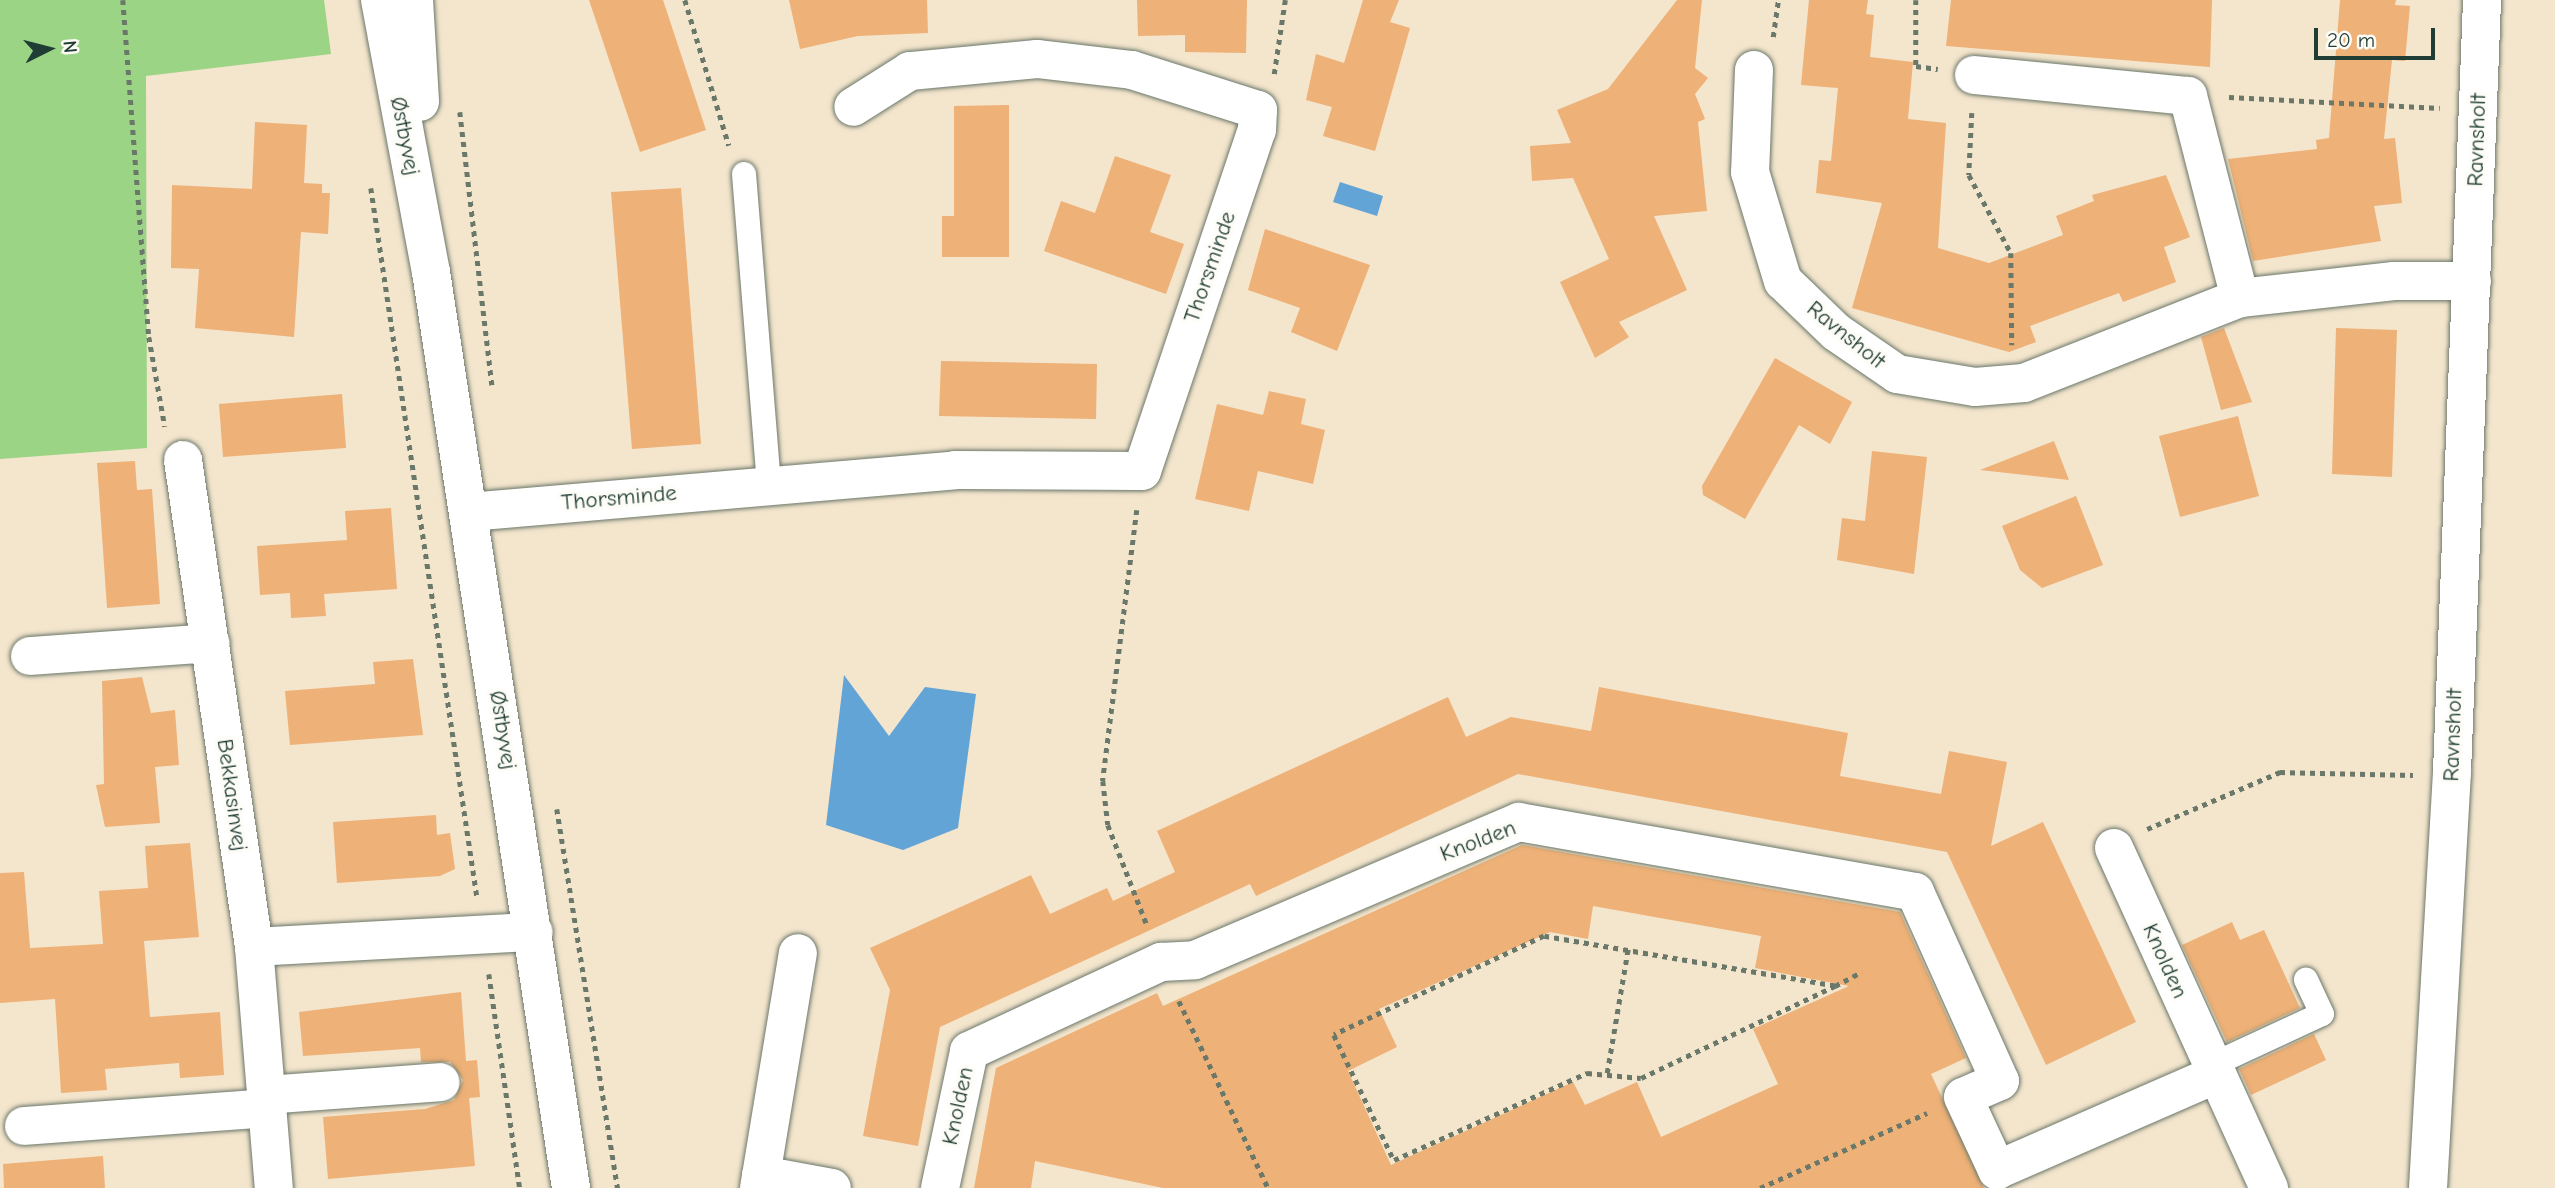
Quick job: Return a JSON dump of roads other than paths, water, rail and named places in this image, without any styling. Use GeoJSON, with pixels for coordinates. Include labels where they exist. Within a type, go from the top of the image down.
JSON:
{"type":"FeatureCollection","features":[{"type":"Feature","properties":{"kind":"street","name":"Østbyvej"},"geometry":{"type":"LineString","coordinates":[[380,0],[431,272],[534,932],[570,1188]]}},
{"type":"Feature","properties":{"kind":"street","name":"Østbyvej"},"geometry":{"type":"LineString","coordinates":[[414,0],[431,272]]}},
{"type":"Feature","properties":{"kind":"street","name":"Ravnsholt"},"geometry":{"type":"LineString","coordinates":[[2428,1188],[2452,772],[2482,0]]}},
{"type":"Feature","properties":{"kind":"street","name":"Thorsminde"},"geometry":{"type":"LineString","coordinates":[[469,512],[769,483],[955,470],[1142,471],[1257,130],[1258,110],[1132,70],[1037,59],[909,71],[853,107]]}},
{"type":"Feature","properties":{"kind":"street","name":"Ravnsholt"},"geometry":{"type":"LineString","coordinates":[[1754,70],[1750,172],[1783,281],[1836,332],[1897,374],[1975,387],[2024,383],[2240,298],[2394,281],[2472,281]]}},
{"type":"Feature","properties":{"kind":"street"},"geometry":{"type":"LineString","coordinates":[[1974,75],[2188,96],[2240,298]]}},
{"type":"Feature","properties":{"kind":"street","name":"Bekkasinvej"},"geometry":{"type":"LineString","coordinates":[[183,460],[254,947],[274,1188]]}},
{"type":"Feature","properties":{"kind":"street"},"geometry":{"type":"LineString","coordinates":[[30,656],[211,643]]}},
{"type":"Feature","properties":{"kind":"street","name":"Knolden"},"geometry":{"type":"LineString","coordinates":[[940,1188],[969,1051],[1161,962],[1195,960],[1519,822],[1915,892],[2000,1081],[1963,1097],[2002,1179]]}},
{"type":"Feature","properties":{"kind":"street","name":"Knolden"},"geometry":{"type":"LineString","coordinates":[[2114,848],[2269,1188]]}},
{"type":"Feature","properties":{"kind":"street"},"geometry":{"type":"LineString","coordinates":[[254,947],[534,932]]}},
{"type":"Feature","properties":{"kind":"street"},"geometry":{"type":"LineString","coordinates":[[798,953],[760,1181],[832,1188]]}},
{"type":"Feature","properties":{"kind":"street"},"geometry":{"type":"LineString","coordinates":[[2002,1179],[2215,1069]]}},
{"type":"Feature","properties":{"kind":"street"},"geometry":{"type":"LineString","coordinates":[[24,1126],[441,1082]]}},
{"type":"Feature","properties":{"kind":"lane"},"geometry":{"type":"LineString","coordinates":[[744,174],[769,483]]}},
{"type":"Feature","properties":{"kind":"lane"},"geometry":{"type":"LineString","coordinates":[[2215,1069],[2322,1014],[2306,980]]}},
{"type":"Feature","properties":{"kind":"water"},"geometry":{"type":"Polygon","coordinates":[[[1340,182],[1383,196],[1377,216],[1333,202],[1340,182]]]}},
{"type":"Feature","properties":{"kind":"water"},"geometry":{"type":"Polygon","coordinates":[[[844,675],[889,736],[925,687],[976,694],[958,828],[903,850],[826,825],[844,675]]]}}]}
